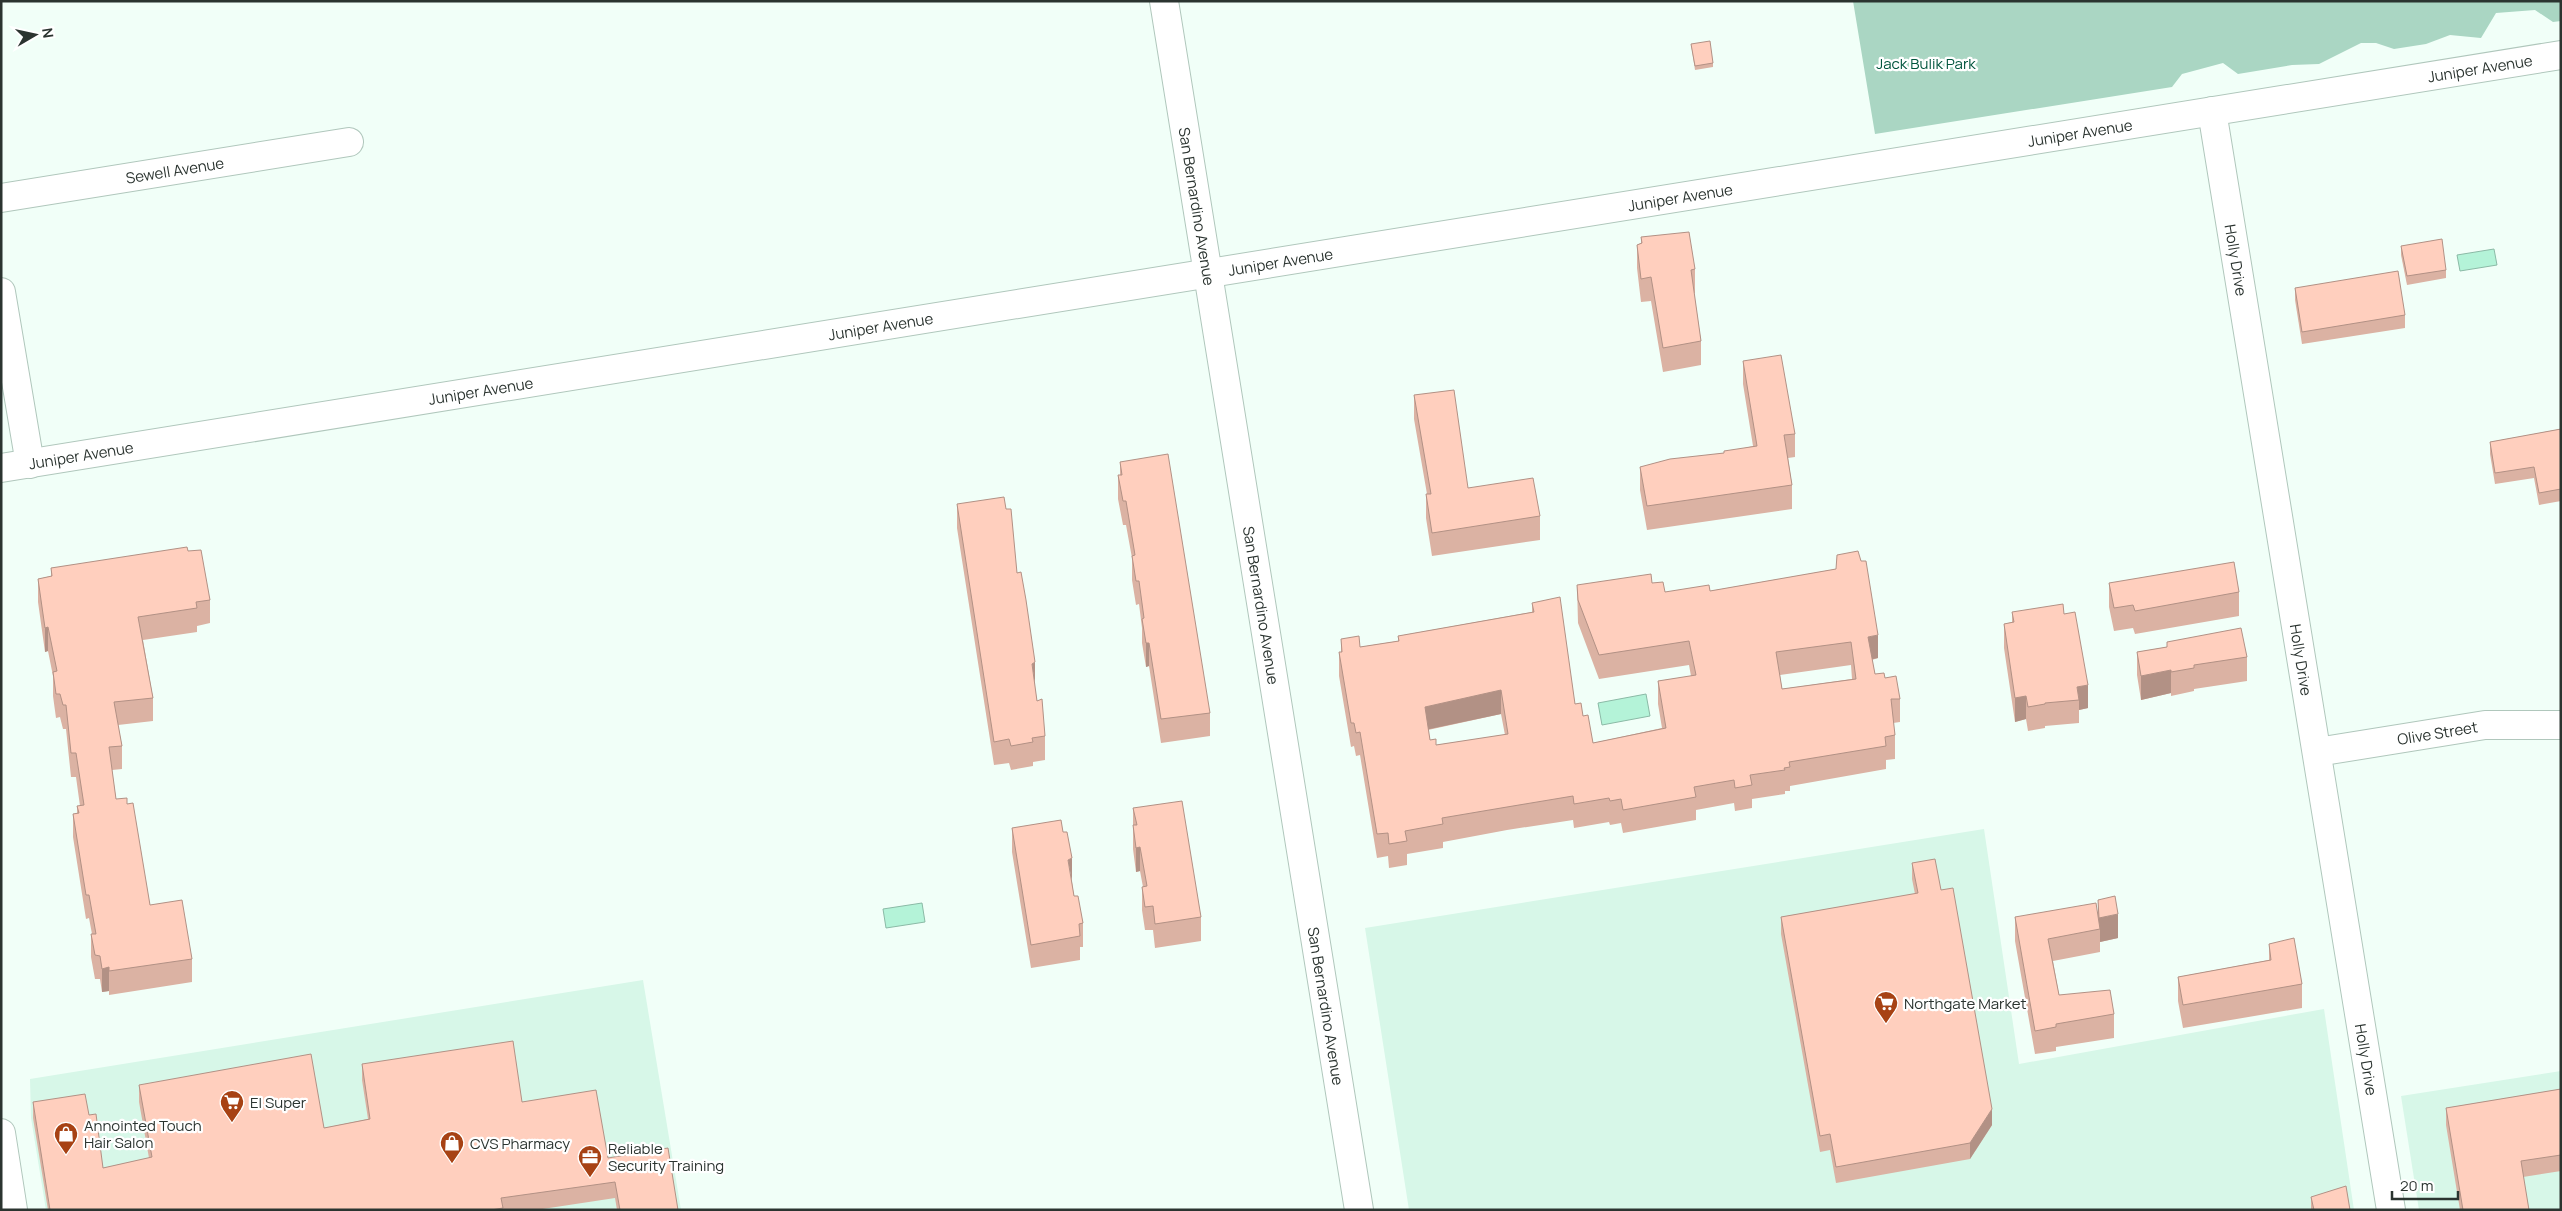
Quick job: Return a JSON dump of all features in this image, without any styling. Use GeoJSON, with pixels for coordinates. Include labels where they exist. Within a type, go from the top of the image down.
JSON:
{"type":"FeatureCollection","features":[{"type":"Feature","properties":{"kind":"street","name":"San Bernardino Avenue"},"geometry":{"type":"LineString","coordinates":[[1164,1],[1359,1210]]}},
{"type":"Feature","properties":{"kind":"street","name":"Juniper Avenue"},"geometry":{"type":"LineString","coordinates":[[1,468],[2561,55]]}},
{"type":"Feature","properties":{"kind":"street","name":"Holly Drive"},"geometry":{"type":"LineString","coordinates":[[2212,111],[2391,1210]]}},
{"type":"Feature","properties":{"kind":"street","name":"Sewell Avenue"},"geometry":{"type":"LineString","coordinates":[[1,198],[349,142]]}},
{"type":"Feature","properties":{"kind":"street"},"geometry":{"type":"LineString","coordinates":[[1,292],[30,464]]}},
{"type":"Feature","properties":{"kind":"street","name":"Olive Street"},"geometry":{"type":"LineString","coordinates":[[2317,752],[2485,725],[2561,725]]}},
{"type":"Feature","properties":{"kind":"street"},"geometry":{"type":"LineString","coordinates":[[1,1133],[13,1210]]}},
{"type":"Feature","properties":{"kind":"shaded area"},"geometry":{"type":"Polygon","coordinates":[[[2494,249],[2497,265],[2460,271],[2457,255],[2494,249]]]}},
{"type":"Feature","properties":{"kind":"shaded area"},"geometry":{"type":"Polygon","coordinates":[[[1646,694],[1650,716],[1602,725],[1598,703],[1646,694]]]}},
{"type":"Feature","properties":{"kind":"shaded area"},"geometry":{"type":"Polygon","coordinates":[[[1984,829],[2019,1064],[2324,1009],[2354,1210],[1409,1210],[1365,928],[1984,829]]]}},
{"type":"Feature","properties":{"kind":"shaded area"},"geometry":{"type":"Polygon","coordinates":[[[922,903],[925,922],[886,928],[883,909],[922,903]]]}},
{"type":"Feature","properties":{"kind":"shaded area"},"geometry":{"type":"Polygon","coordinates":[[[643,980],[681,1210],[46,1210],[31,1118],[30,1079],[643,980]]]}},
{"type":"Feature","properties":{"kind":"shaded area"},"geometry":{"type":"Polygon","coordinates":[[[2561,1071],[2561,1210],[2419,1210],[2401,1096],[2561,1071]]]}},
{"type":"Feature","properties":{"kind":"green space","name":"Jack Bulik Park"},"geometry":{"type":"Polygon","coordinates":[[[1853,1],[2561,1],[2561,21],[2553,22],[2535,10],[2496,13],[2481,38],[2450,35],[2426,44],[2394,49],[2376,43],[2361,43],[2319,64],[2292,65],[2238,74],[2223,63],[2182,74],[2172,87],[1875,134],[1853,1]]]}},
{"type":"Feature","properties":{"kind":"building"},"geometry":{"type":"Polygon","coordinates":[[[1710,41],[1713,63],[1695,66],[1691,44],[1710,41]]]}},
{"type":"Feature","properties":{"kind":"building"},"geometry":{"type":"Polygon","coordinates":[[[1689,232],[1695,269],[1691,270],[1701,341],[1663,348],[1651,277],[1641,279],[1637,245],[1642,243],[1641,237],[1689,232]]]}},
{"type":"Feature","properties":{"kind":"building"},"geometry":{"type":"Polygon","coordinates":[[[2442,239],[2446,270],[2407,276],[2401,246],[2442,239]]]}},
{"type":"Feature","properties":{"kind":"building"},"geometry":{"type":"Polygon","coordinates":[[[2398,271],[2405,315],[2302,332],[2295,288],[2398,271]]]}},
{"type":"Feature","properties":{"kind":"building"},"geometry":{"type":"Polygon","coordinates":[[[1781,355],[1795,434],[1784,435],[1792,485],[1647,506],[1640,467],[1670,459],[1724,453],[1724,451],[1757,446],[1743,361],[1781,355]]]}},
{"type":"Feature","properties":{"kind":"building"},"geometry":{"type":"Polygon","coordinates":[[[1454,390],[1468,488],[1533,478],[1540,516],[1432,533],[1426,494],[1431,494],[1414,395],[1454,390]]]}},
{"type":"Feature","properties":{"kind":"building"},"geometry":{"type":"Polygon","coordinates":[[[2561,429],[2561,489],[2539,493],[2534,467],[2495,473],[2490,442],[2561,429]]]}},
{"type":"Feature","properties":{"kind":"building"},"geometry":{"type":"Polygon","coordinates":[[[1168,454],[1210,713],[1161,719],[1149,643],[1146,643],[1142,619],[1144,618],[1139,581],[1136,581],[1132,556],[1135,555],[1126,501],[1123,501],[1118,475],[1122,475],[1120,462],[1168,454]]]}},
{"type":"Feature","properties":{"kind":"building"},"geometry":{"type":"Polygon","coordinates":[[[1004,497],[1006,509],[1011,509],[1017,573],[1021,572],[1026,600],[1035,662],[1032,664],[1037,701],[1042,699],[1045,736],[1032,738],[1033,742],[1011,746],[1009,739],[994,742],[957,504],[1004,497]]]}},
{"type":"Feature","properties":{"kind":"building"},"geometry":{"type":"Polygon","coordinates":[[[187,547],[188,551],[201,550],[210,600],[196,602],[197,608],[138,617],[153,698],[114,702],[122,746],[109,747],[116,799],[127,798],[127,804],[133,803],[150,905],[182,900],[192,959],[109,971],[109,967],[102,969],[100,956],[95,955],[91,934],[96,934],[89,895],[86,895],[73,814],[79,813],[77,806],[84,805],[76,753],[71,753],[66,705],[63,705],[60,694],[56,694],[53,672],[57,671],[48,627],[45,628],[38,579],[52,576],[51,568],[187,547]]]}},
{"type":"Feature","properties":{"kind":"building"},"geometry":{"type":"Polygon","coordinates":[[[1858,551],[1861,561],[1866,561],[1878,635],[1868,637],[1875,674],[1884,673],[1885,678],[1896,676],[1900,699],[1891,699],[1895,735],[1885,737],[1886,746],[1789,762],[1790,767],[1784,768],[1785,770],[1750,775],[1752,785],[1735,788],[1734,780],[1694,787],[1696,797],[1623,810],[1621,799],[1610,801],[1609,798],[1574,804],[1573,796],[1442,818],[1443,824],[1405,831],[1407,841],[1389,844],[1388,833],[1377,834],[1360,732],[1356,733],[1354,723],[1351,723],[1339,652],[1342,652],[1341,639],[1359,636],[1360,647],[1399,641],[1398,636],[1534,612],[1532,603],[1560,597],[1575,704],[1581,703],[1583,716],[1588,715],[1593,743],[1666,728],[1658,681],[1696,675],[1689,641],[1599,655],[1578,600],[1577,585],[1651,574],[1652,583],[1663,582],[1665,592],[1709,585],[1710,591],[1836,569],[1837,555],[1858,551]],[[1851,642],[1776,652],[1782,689],[1856,679],[1851,642]],[[1501,690],[1425,707],[1430,740],[1436,739],[1436,745],[1508,734],[1501,690]]]}},
{"type":"Feature","properties":{"kind":"building"},"geometry":{"type":"Polygon","coordinates":[[[2234,562],[2239,592],[2135,611],[2133,605],[2114,608],[2109,583],[2234,562]]]}},
{"type":"Feature","properties":{"kind":"building"},"geometry":{"type":"Polygon","coordinates":[[[2063,604],[2064,614],[2075,612],[2088,685],[2077,687],[2079,700],[2045,703],[2028,707],[2026,696],[2015,698],[2004,624],[2014,622],[2012,612],[2063,604]]]}},
{"type":"Feature","properties":{"kind":"building"},"geometry":{"type":"Polygon","coordinates":[[[2241,628],[2247,657],[2141,676],[2137,652],[2167,647],[2167,642],[2241,628]]]}},
{"type":"Feature","properties":{"kind":"building"},"geometry":{"type":"Polygon","coordinates":[[[1182,801],[1201,917],[1155,924],[1153,906],[1145,907],[1142,887],[1147,886],[1140,847],[1136,848],[1133,825],[1137,825],[1133,808],[1182,801]]]}},
{"type":"Feature","properties":{"kind":"building"},"geometry":{"type":"Polygon","coordinates":[[[1061,820],[1063,832],[1067,832],[1072,858],[1068,860],[1074,896],[1078,896],[1083,923],[1079,924],[1080,936],[1031,945],[1012,828],[1061,820]]]}},
{"type":"Feature","properties":{"kind":"building","name":"Northgate Market"},"geometry":{"type":"Polygon","coordinates":[[[1935,859],[1941,890],[1953,888],[1992,1109],[1970,1143],[1836,1167],[1830,1134],[1820,1136],[1781,917],[1918,893],[1912,863],[1935,859]]]}},
{"type":"Feature","properties":{"kind":"building"},"geometry":{"type":"Polygon","coordinates":[[[2115,896],[2118,914],[2099,918],[2098,900],[2115,896]]]}},
{"type":"Feature","properties":{"kind":"building"},"geometry":{"type":"Polygon","coordinates":[[[2096,903],[2100,929],[2048,939],[2059,995],[2110,990],[2114,1014],[2056,1024],[2056,1027],[2035,1031],[2015,917],[2096,903]]]}},
{"type":"Feature","properties":{"kind":"building"},"geometry":{"type":"Polygon","coordinates":[[[2294,938],[2302,984],[2183,1005],[2178,977],[2271,960],[2269,944],[2294,938]]]}},
{"type":"Feature","properties":{"kind":"building"},"geometry":{"type":"Polygon","coordinates":[[[513,1041],[522,1102],[596,1090],[608,1158],[668,1148],[678,1210],[620,1210],[615,1182],[501,1198],[503,1208],[491,1210],[50,1210],[33,1102],[85,1094],[89,1115],[96,1114],[103,1168],[152,1157],[139,1085],[311,1054],[324,1128],[370,1119],[362,1064],[513,1041]]]}},
{"type":"Feature","properties":{"kind":"building"},"geometry":{"type":"Polygon","coordinates":[[[2561,1089],[2561,1155],[2521,1161],[2529,1210],[2463,1210],[2446,1108],[2561,1089]]]}},
{"type":"Feature","properties":{"kind":"building"},"geometry":{"type":"Polygon","coordinates":[[[2346,1186],[2350,1210],[2314,1210],[2311,1197],[2346,1186]]]}},
{"type":"Feature","properties":{"kind":"place","name":"Northgate Market"},"geometry":{"type":"Point","coordinates":[1886,1024]}},
{"type":"Feature","properties":{"kind":"place","name":"El Super"},"geometry":{"type":"Point","coordinates":[232,1123]}},
{"type":"Feature","properties":{"kind":"place","name":"Annointed Touch Hair Salon"},"geometry":{"type":"Point","coordinates":[66,1155]}},
{"type":"Feature","properties":{"kind":"place","name":"CVS Pharmacy"},"geometry":{"type":"Point","coordinates":[452,1164]}},
{"type":"Feature","properties":{"kind":"place","name":"Reliable Security Training"},"geometry":{"type":"Point","coordinates":[590,1178]}}]}
